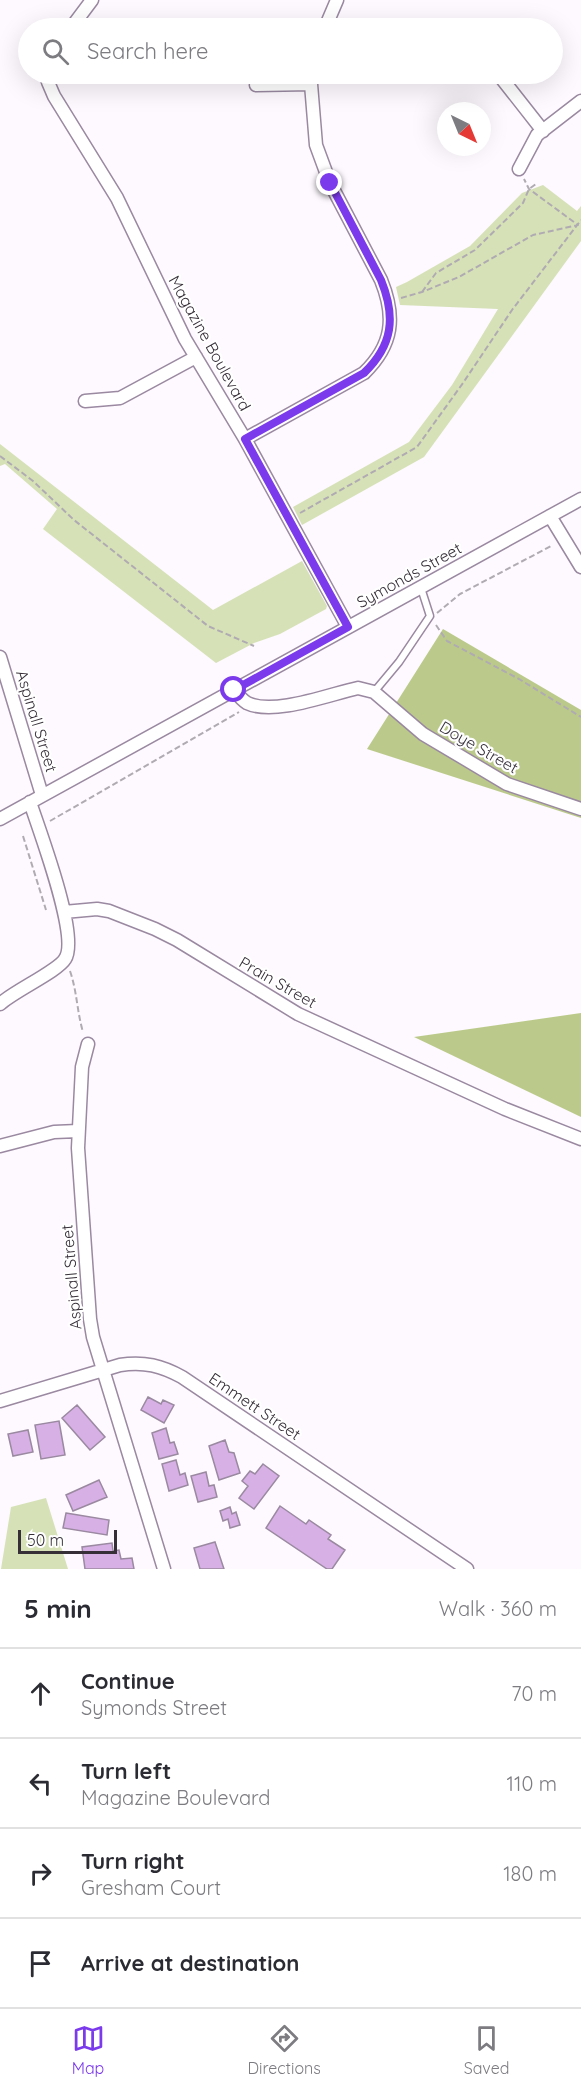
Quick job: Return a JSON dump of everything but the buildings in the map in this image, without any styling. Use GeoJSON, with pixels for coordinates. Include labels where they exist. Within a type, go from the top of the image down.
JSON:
{"type":"FeatureCollection","features":[{"type":"Feature","properties":{"kind":"street"},"geometry":{"type":"LineString","coordinates":[[78,18],[92,0]]}},
{"type":"Feature","properties":{"kind":"street"},"geometry":{"type":"LineString","coordinates":[[329,18],[337,0]]}},
{"type":"Feature","properties":{"kind":"street","name":"Magazine Boulevard"},"geometry":{"type":"LineString","coordinates":[[49,84],[117,198],[169,308],[245,439],[348,627]]}},
{"type":"Feature","properties":{"kind":"street"},"geometry":{"type":"LineString","coordinates":[[256,85],[265,84]]}},
{"type":"Feature","properties":{"kind":"street"},"geometry":{"type":"LineString","coordinates":[[245,439],[350,383],[364,373],[375,363],[388,336],[390,315],[388,296],[330,183],[316,145],[312,84]]}},
{"type":"Feature","properties":{"kind":"street"},"geometry":{"type":"LineString","coordinates":[[506,84],[543,130]]}},
{"type":"Feature","properties":{"kind":"street"},"geometry":{"type":"LineString","coordinates":[[519,169],[537,135],[581,101]]}},
{"type":"Feature","properties":{"kind":"street"},"geometry":{"type":"LineString","coordinates":[[86,401],[120,398],[196,357]]}},
{"type":"Feature","properties":{"kind":"street","name":"Symonds Street"},"geometry":{"type":"LineString","coordinates":[[0,819],[581,499]]}},
{"type":"Feature","properties":{"kind":"street"},"geometry":{"type":"LineString","coordinates":[[550,516],[581,567]]}},
{"type":"Feature","properties":{"kind":"street","name":"Aspinall Street"},"geometry":{"type":"LineString","coordinates":[[0,657],[42,795]]}},
{"type":"Feature","properties":{"kind":"street"},"geometry":{"type":"LineString","coordinates":[[234,690],[240,698],[252,705],[267,706],[285,705],[358,688],[374,692]]}},
{"type":"Feature","properties":{"kind":"street","name":"Doye Street"},"geometry":{"type":"LineString","coordinates":[[374,692],[423,734],[507,784],[581,809]]}},
{"type":"Feature","properties":{"kind":"street"},"geometry":{"type":"LineString","coordinates":[[0,1004],[16,991],[59,966],[65,960],[69,941],[64,912],[30,802]]}},
{"type":"Feature","properties":{"kind":"street","name":"Prain Street"},"geometry":{"type":"LineString","coordinates":[[64,912],[97,909],[109,911],[154,929],[177,940],[298,1014],[495,1105],[581,1139]]}},
{"type":"Feature","properties":{"kind":"street","name":"Aspinall Street"},"geometry":{"type":"LineString","coordinates":[[88,1044],[82,1067],[78,1131],[87,1301],[93,1337],[164,1569]]}},
{"type":"Feature","properties":{"kind":"street"},"geometry":{"type":"LineString","coordinates":[[0,1146],[54,1132],[78,1131]]}},
{"type":"Feature","properties":{"kind":"street","name":"Emmett Street"},"geometry":{"type":"LineString","coordinates":[[0,1401],[103,1369],[134,1363],[160,1366],[173,1372],[468,1569]]}},
{"type":"Feature","properties":{"kind":"lane"},"geometry":{"type":"LineString","coordinates":[[374,692],[399,662],[430,616],[420,588]]}},
{"type":"Feature","properties":{"kind":"path"},"geometry":{"type":"LineString","coordinates":[[519,169],[529,189],[578,225]]}},
{"type":"Feature","properties":{"kind":"path"},"geometry":{"type":"LineString","coordinates":[[422,292],[436,273],[475,250],[523,203],[529,189],[536,184]]}},
{"type":"Feature","properties":{"kind":"path"},"geometry":{"type":"LineString","coordinates":[[289,519],[417,447],[512,310],[581,220]]}},
{"type":"Feature","properties":{"kind":"path"},"geometry":{"type":"LineString","coordinates":[[388,296],[401,298],[422,292],[459,277],[533,235],[578,225]]}},
{"type":"Feature","properties":{"kind":"path"},"geometry":{"type":"LineString","coordinates":[[0,456],[33,481],[75,520],[208,626],[254,646]]}},
{"type":"Feature","properties":{"kind":"path"},"geometry":{"type":"LineString","coordinates":[[555,544],[460,594],[442,611],[430,616],[447,641],[519,679],[581,717]]}},
{"type":"Feature","properties":{"kind":"path"},"geometry":{"type":"LineString","coordinates":[[45,824],[252,705]]}},
{"type":"Feature","properties":{"kind":"path"},"geometry":{"type":"LineString","coordinates":[[23,836],[46,910]]}},
{"type":"Feature","properties":{"kind":"path"},"geometry":{"type":"LineString","coordinates":[[65,960],[75,984],[78,1014],[88,1044]]}},
{"type":"Feature","properties":{"kind":"green space"},"geometry":{"type":"Polygon","coordinates":[[[543,185],[577,211],[581,206],[581,241],[424,457],[302,525],[293,507],[409,442],[452,385],[498,309],[400,305],[396,287],[470,246],[522,193],[543,185]]]}},
{"type":"Feature","properties":{"kind":"green space"},"geometry":{"type":"Polygon","coordinates":[[[0,444],[213,610],[302,561],[327,606],[326,609],[280,634],[254,643],[216,663],[43,529],[57,509],[5,464],[0,466],[0,444]]]}},
{"type":"Feature","properties":{"kind":"green space"},"geometry":{"type":"Polygon","coordinates":[[[443,629],[581,710],[581,818],[367,749],[443,629]]]}},
{"type":"Feature","properties":{"kind":"green space"},"geometry":{"type":"Polygon","coordinates":[[[581,1013],[581,1117],[414,1037],[581,1013]]]}},
{"type":"Feature","properties":{"kind":"green space"},"geometry":{"type":"Polygon","coordinates":[[[46,1498],[68,1569],[1,1569],[11,1507],[46,1498]]]}},
{"type":"Feature","properties":{"kind":"route"},"geometry":{"type":"LineString","coordinates":[[234,690],[348,627],[245,439],[350,383],[364,373],[375,363],[388,336],[390,323],[388,296],[330,183]]}}]}
